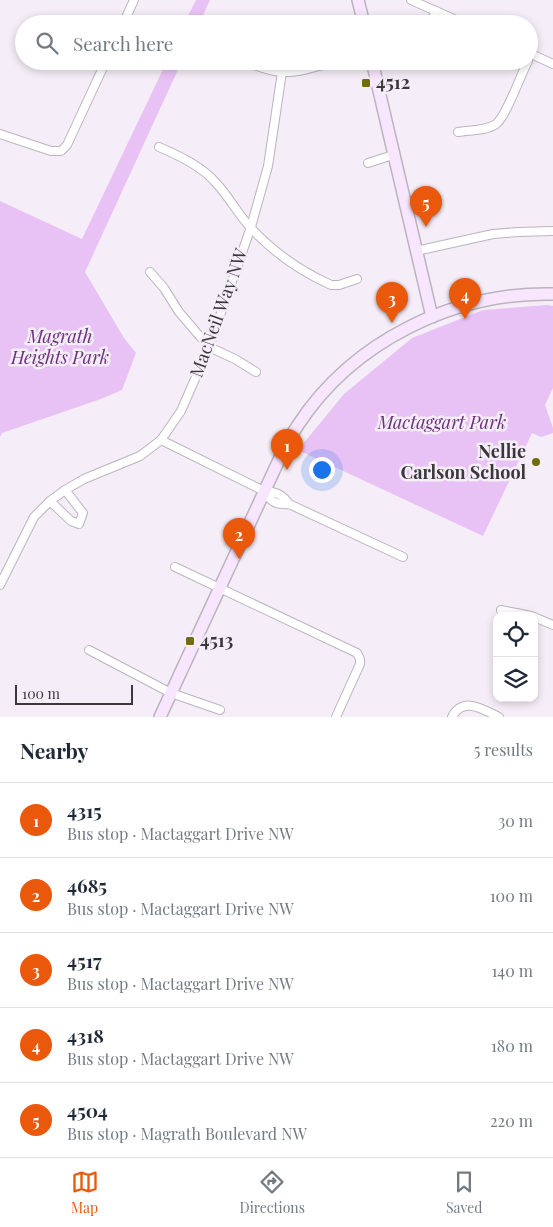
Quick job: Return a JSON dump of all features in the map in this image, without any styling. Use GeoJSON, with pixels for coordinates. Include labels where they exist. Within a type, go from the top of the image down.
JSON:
{"type":"FeatureCollection","features":[{"type":"Feature","properties":{"kind":"street"},"geometry":{"type":"LineString","coordinates":[[127,15],[134,0]]}},
{"type":"Feature","properties":{"kind":"street"},"geometry":{"type":"LineString","coordinates":[[358,0],[362,15]]}},
{"type":"Feature","properties":{"kind":"street"},"geometry":{"type":"LineString","coordinates":[[411,0],[445,15]]}},
{"type":"Feature","properties":{"kind":"street"},"geometry":{"type":"LineString","coordinates":[[434,15],[436,11]]}},
{"type":"Feature","properties":{"kind":"street"},"geometry":{"type":"LineString","coordinates":[[538,59],[553,64]]}},
{"type":"Feature","properties":{"kind":"street"},"geometry":{"type":"LineString","coordinates":[[0,134],[51,151],[61,151],[67,145],[102,70]]}},
{"type":"Feature","properties":{"kind":"street"},"geometry":{"type":"LineString","coordinates":[[272,70],[282,72],[296,70]]}},
{"type":"Feature","properties":{"kind":"street"},"geometry":{"type":"LineString","coordinates":[[374,70],[432,317]]}},
{"type":"Feature","properties":{"kind":"street"},"geometry":{"type":"LineString","coordinates":[[458,132],[485,128],[495,124],[502,115],[523,70]]}},
{"type":"Feature","properties":{"kind":"street","name":"MacNeil Way NW"},"geometry":{"type":"LineString","coordinates":[[0,586],[34,517],[50,501],[84,479],[140,456],[161,440],[181,411],[209,348],[251,227],[268,166],[282,72]]}},
{"type":"Feature","properties":{"kind":"street"},"geometry":{"type":"LineString","coordinates":[[159,147],[200,169],[217,183],[251,227],[290,263],[331,285],[338,285],[357,279]]}},
{"type":"Feature","properties":{"kind":"street"},"geometry":{"type":"LineString","coordinates":[[368,163],[393,155]]}},
{"type":"Feature","properties":{"kind":"street"},"geometry":{"type":"LineString","coordinates":[[416,251],[493,234],[553,231]]}},
{"type":"Feature","properties":{"kind":"street"},"geometry":{"type":"LineString","coordinates":[[150,272],[164,288],[179,312],[209,348],[235,359],[256,372]]}},
{"type":"Feature","properties":{"kind":"street"},"geometry":{"type":"LineString","coordinates":[[160,717],[264,491],[298,425],[330,386],[354,363],[388,338],[432,317],[457,307],[493,298],[529,294],[553,294]]}},
{"type":"Feature","properties":{"kind":"street"},"geometry":{"type":"LineString","coordinates":[[161,440],[264,491],[271,501],[277,504],[289,504],[403,557]]}},
{"type":"Feature","properties":{"kind":"street"},"geometry":{"type":"LineString","coordinates":[[50,501],[71,521],[79,524],[83,513],[65,490]]}},
{"type":"Feature","properties":{"kind":"street"},"geometry":{"type":"LineString","coordinates":[[175,567],[219,590],[357,653],[360,664],[336,717]]}},
{"type":"Feature","properties":{"kind":"street"},"geometry":{"type":"LineString","coordinates":[[501,610],[511,612]]}},
{"type":"Feature","properties":{"kind":"street"},"geometry":{"type":"LineString","coordinates":[[538,619],[553,625]]}},
{"type":"Feature","properties":{"kind":"street"},"geometry":{"type":"LineString","coordinates":[[89,650],[171,693],[220,710]]}},
{"type":"Feature","properties":{"kind":"street"},"geometry":{"type":"LineString","coordinates":[[452,717],[458,708],[466,705],[499,717]]}},
{"type":"Feature","properties":{"kind":"green space"},"geometry":{"type":"Polygon","coordinates":[[[196,0],[210,0],[203,15],[188,15],[196,0]]]}},
{"type":"Feature","properties":{"kind":"green space","name":"Magrath Heights Park"},"geometry":{"type":"Polygon","coordinates":[[[163,70],[178,70],[85,272],[124,338],[136,353],[122,390],[2,433],[0,437],[0,201],[82,239],[163,70]]]}},
{"type":"Feature","properties":{"kind":"green space","name":"Mactaggart Park"},"geometry":{"type":"Polygon","coordinates":[[[553,306],[553,388],[545,405],[553,433],[541,437],[532,433],[483,536],[298,450],[344,394],[412,338],[483,310],[553,306]]]}},
{"type":"Feature","properties":{"kind":"place","name":"4512"},"geometry":{"type":"Point","coordinates":[366,83]}},
{"type":"Feature","properties":{"kind":"place","name":"4504"},"geometry":{"type":"Point","coordinates":[426,227]}},
{"type":"Feature","properties":{"kind":"place","name":"4318"},"geometry":{"type":"Point","coordinates":[465,319]}},
{"type":"Feature","properties":{"kind":"place","name":"4517"},"geometry":{"type":"Point","coordinates":[392,323]}},
{"type":"Feature","properties":{"kind":"place","name":"Nellie Carlson School"},"geometry":{"type":"Point","coordinates":[536,462]}},
{"type":"Feature","properties":{"kind":"place","name":"4315"},"geometry":{"type":"Point","coordinates":[287,470]}},
{"type":"Feature","properties":{"kind":"place","name":"4685"},"geometry":{"type":"Point","coordinates":[239,559]}},
{"type":"Feature","properties":{"kind":"place","name":"4513"},"geometry":{"type":"Point","coordinates":[190,641]}}]}
